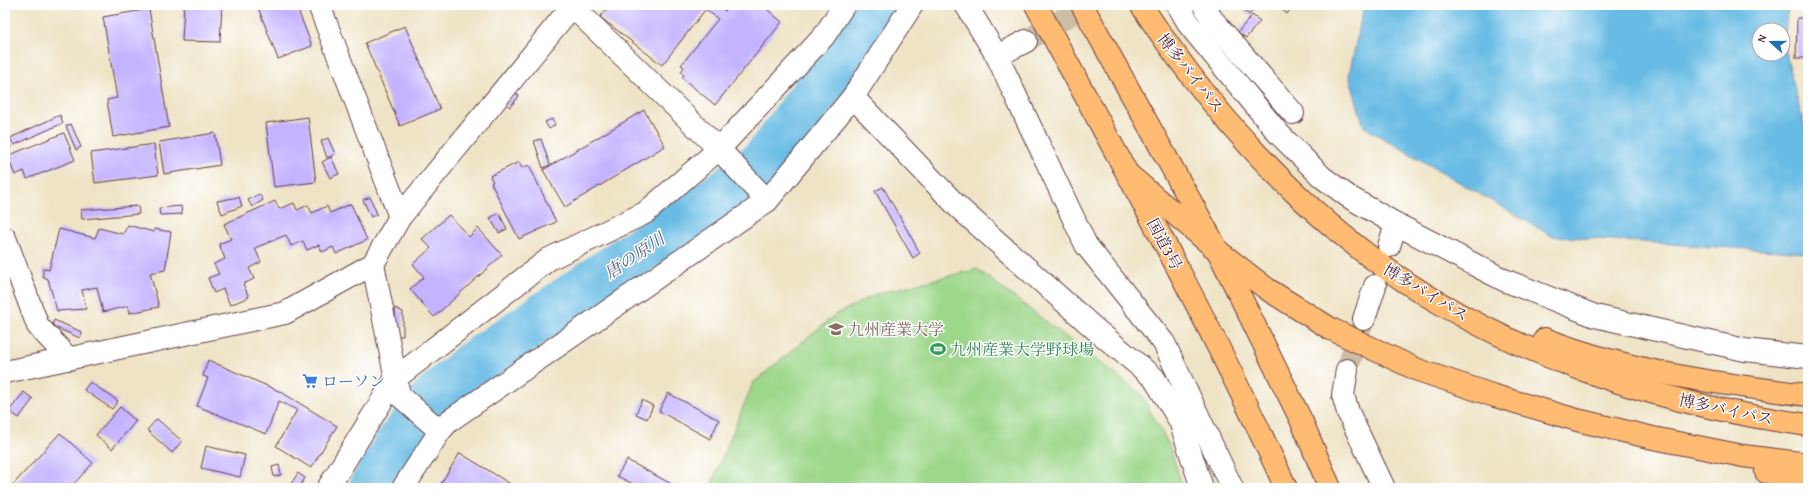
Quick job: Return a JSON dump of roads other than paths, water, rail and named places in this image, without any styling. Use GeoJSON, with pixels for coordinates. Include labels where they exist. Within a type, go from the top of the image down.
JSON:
{"type":"FeatureCollection","features":[{"type":"Feature","properties":{"kind":"highway","name":"国道3号"},"geometry":{"type":"LineString","coordinates":[[1036,5],[1128,174],[1223,355],[1286,488]]}},
{"type":"Feature","properties":{"kind":"highway"},"geometry":{"type":"LineString","coordinates":[[1082,5],[1218,251],[1302,422],[1330,488]]}},
{"type":"Feature","properties":{"kind":"highway","name":"博多バイパス"},"geometry":{"type":"LineString","coordinates":[[1141,5],[1205,94],[1260,158],[1313,210],[1369,256],[1430,297],[1498,334],[1572,366],[1642,390],[1701,405],[1808,425]]}},
{"type":"Feature","properties":{"kind":"highway"},"geometry":{"type":"LineString","coordinates":[[1128,174],[1218,251],[1267,289],[1411,376],[1491,407],[1649,449],[1808,480]]}},
{"type":"Feature","properties":{"kind":"highway"},"geometry":{"type":"LineString","coordinates":[[1369,256],[1432,289],[1500,321],[1569,348],[1646,370],[1808,395]]}},
{"type":"Feature","properties":{"kind":"highway"},"geometry":{"type":"LineString","coordinates":[[1331,329],[1418,370],[1495,396],[1570,418],[1653,438],[1743,456],[1808,464]]}},
{"type":"Feature","properties":{"kind":"street"},"geometry":{"type":"LineString","coordinates":[[319,5],[400,217]]}},
{"type":"Feature","properties":{"kind":"street"},"geometry":{"type":"LineString","coordinates":[[328,488],[398,387],[550,258],[645,213],[718,150],[824,36],[844,5]]}},
{"type":"Feature","properties":{"kind":"street"},"geometry":{"type":"LineString","coordinates":[[404,488],[436,428],[449,421],[767,201],[852,97],[912,5]]}},
{"type":"Feature","properties":{"kind":"street"},"geometry":{"type":"LineString","coordinates":[[966,5],[997,56],[1086,245],[1164,344],[1232,488]]}},
{"type":"Feature","properties":{"kind":"street"},"geometry":{"type":"LineString","coordinates":[[1178,5],[1195,32],[1279,134],[1322,177],[1349,197],[1396,224],[1504,280],[1595,316],[1745,350],[1808,357]]}},
{"type":"Feature","properties":{"kind":"street"},"geometry":{"type":"LineString","coordinates":[[1204,5],[1211,18],[1293,113]]}},
{"type":"Feature","properties":{"kind":"street"},"geometry":{"type":"LineString","coordinates":[[5,372],[285,313],[373,264],[400,217],[572,6],[718,150],[767,201]]}},
{"type":"Feature","properties":{"kind":"street"},"geometry":{"type":"LineString","coordinates":[[997,56],[1026,41]]}},
{"type":"Feature","properties":{"kind":"street"},"geometry":{"type":"LineString","coordinates":[[852,97],[958,207],[1095,329],[1154,378],[1180,421],[1202,488]]}},
{"type":"Feature","properties":{"kind":"street"},"geometry":{"type":"LineString","coordinates":[[1389,246],[1396,224]]}},
{"type":"Feature","properties":{"kind":"street"},"geometry":{"type":"LineString","coordinates":[[5,238],[38,326],[69,359]]}},
{"type":"Feature","properties":{"kind":"street"},"geometry":{"type":"LineString","coordinates":[[373,264],[398,387],[436,428]]}},
{"type":"Feature","properties":{"kind":"street"},"geometry":{"type":"LineString","coordinates":[[1364,319],[1375,286]]}},
{"type":"Feature","properties":{"kind":"street"},"geometry":{"type":"LineString","coordinates":[[1346,370],[1343,395],[1348,412],[1384,488]]}},
{"type":"Feature","properties":{"kind":"water"},"geometry":{"type":"Polygon","coordinates":[[[1364,5],[1788,5],[1786,22],[1751,22],[1751,62],[1788,62],[1808,142],[1808,253],[1552,236],[1364,127],[1349,75],[1364,5]]]}},
{"type":"Feature","properties":{"kind":"waterway","name":"唐の原川"},"geometry":{"type":"LineString","coordinates":[[372,488],[397,446],[430,402],[472,365],[725,192],[765,160],[881,5]]}},
{"type":"Feature","properties":{"kind":"tunnel"},"geometry":{"type":"LineString","coordinates":[[1026,41],[1087,5]]}},
{"type":"Feature","properties":{"kind":"tunnel"},"geometry":{"type":"LineString","coordinates":[[1347,370],[1362,324]]}},
{"type":"Feature","properties":{"kind":"place","name":"九州産業大学"},"geometry":{"type":"Point","coordinates":[836,329]}},
{"type":"Feature","properties":{"kind":"place","name":"九州産業大学野球場"},"geometry":{"type":"Point","coordinates":[938,349]}},
{"type":"Feature","properties":{"kind":"place","name":"ローソン"},"geometry":{"type":"Point","coordinates":[310,381]}}]}
